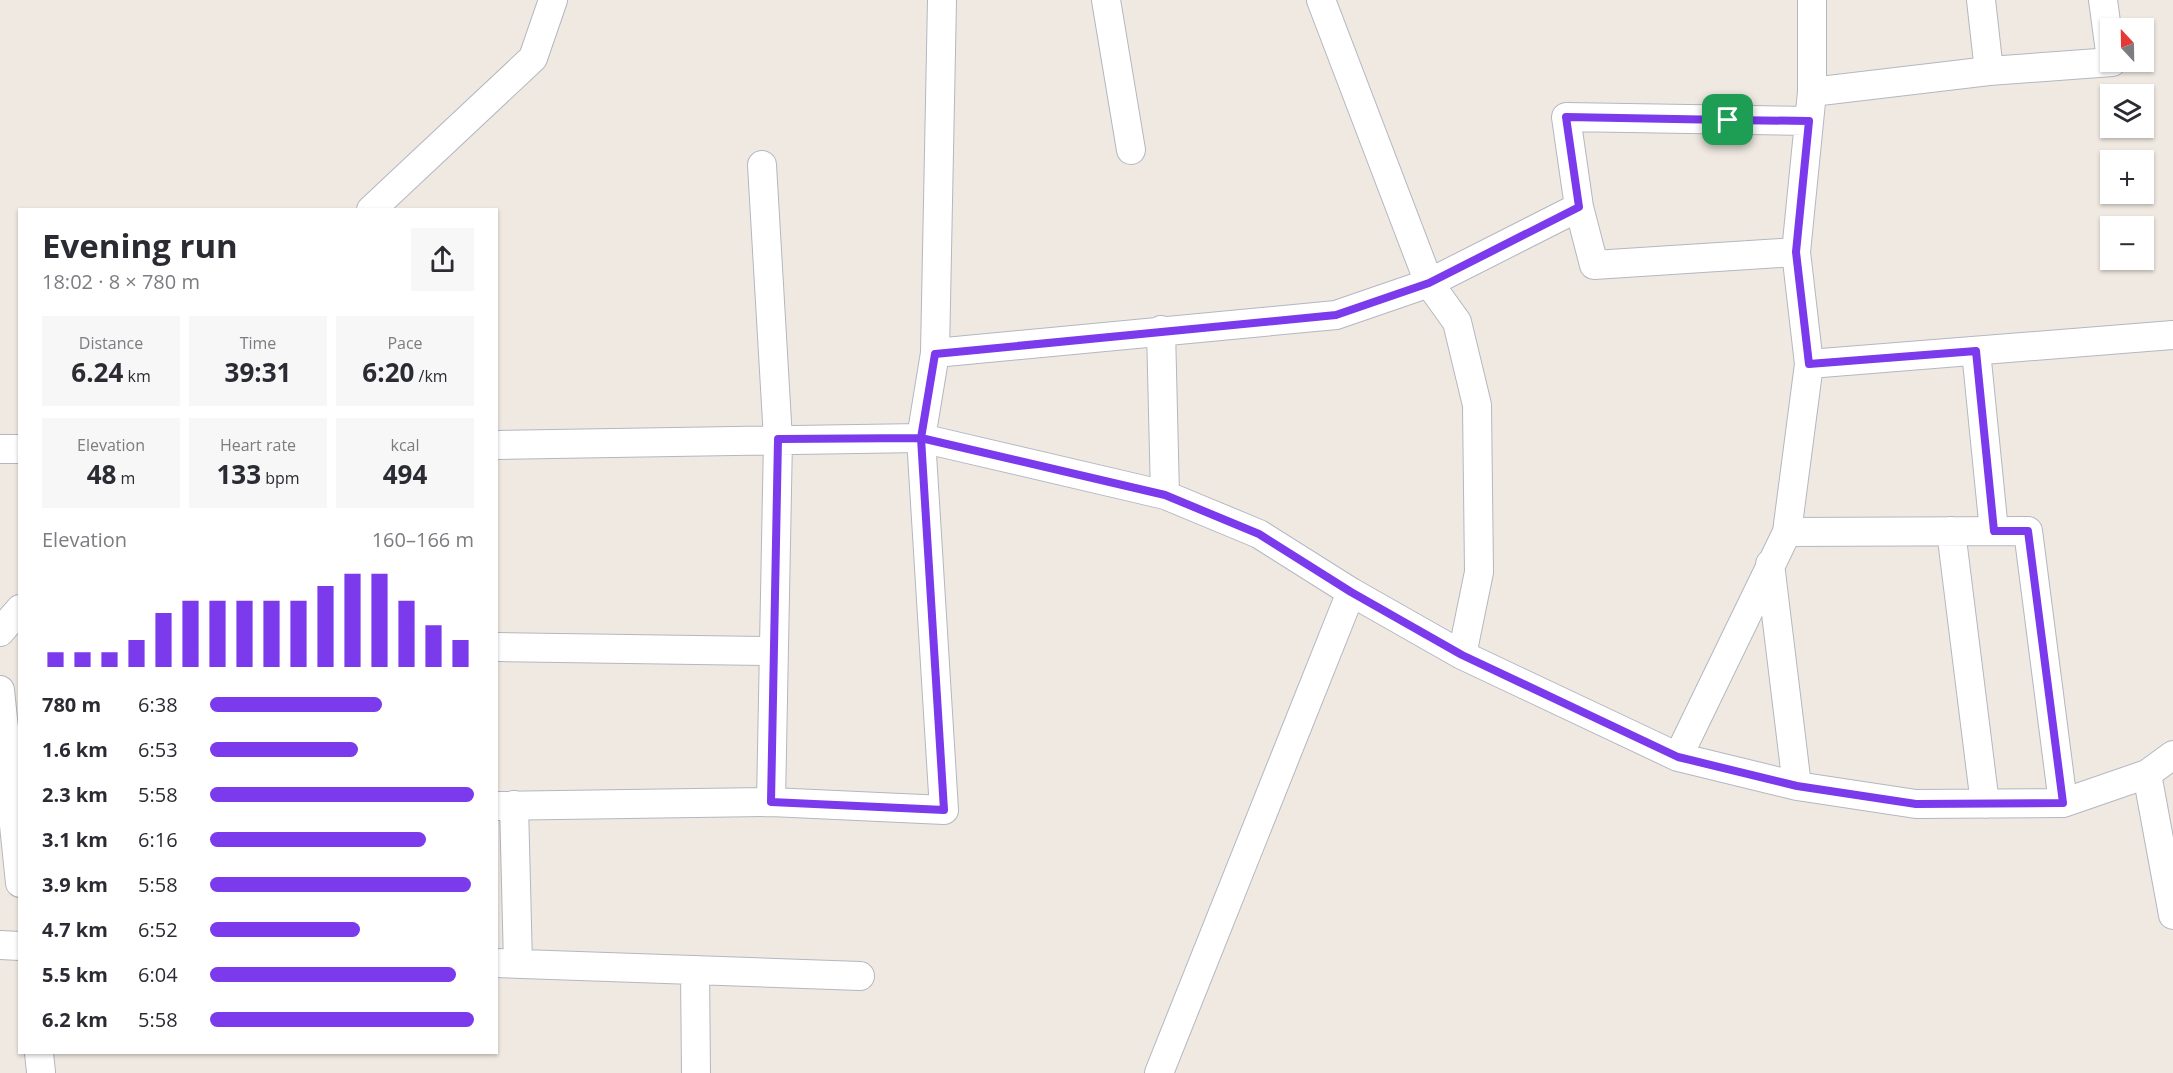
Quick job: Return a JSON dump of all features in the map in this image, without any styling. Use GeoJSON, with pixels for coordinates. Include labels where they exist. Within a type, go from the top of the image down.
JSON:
{"type":"FeatureCollection","features":[{"type":"Feature","properties":{"kind":"street"},"geometry":{"type":"LineString","coordinates":[[374,208],[533,58],[553,0]]}},
{"type":"Feature","properties":{"kind":"street"},"geometry":{"type":"LineString","coordinates":[[860,976],[507,964],[506,805],[771,802],[944,810],[921,438],[935,354],[942,0]]}},
{"type":"Feature","properties":{"kind":"street"},"geometry":{"type":"LineString","coordinates":[[1106,0],[1131,150]]}},
{"type":"Feature","properties":{"kind":"street"},"geometry":{"type":"LineString","coordinates":[[1321,0],[1429,283],[1457,322],[1477,405],[1479,572],[1462,655]]}},
{"type":"Feature","properties":{"kind":"street"},"geometry":{"type":"LineString","coordinates":[[1678,757],[1787,532],[1809,364],[1796,252],[1812,92],[1812,0]]}},
{"type":"Feature","properties":{"kind":"street"},"geometry":{"type":"LineString","coordinates":[[1981,0],[1989,71]]}},
{"type":"Feature","properties":{"kind":"street"},"geometry":{"type":"LineString","coordinates":[[2103,0],[2105,18]]}},
{"type":"Feature","properties":{"kind":"street"},"geometry":{"type":"LineString","coordinates":[[1812,92],[1989,71],[2100,63]]}},
{"type":"Feature","properties":{"kind":"street"},"geometry":{"type":"LineString","coordinates":[[1796,252],[1594,265],[1579,207],[1566,117],[1809,121]]}},
{"type":"Feature","properties":{"kind":"street"},"geometry":{"type":"LineString","coordinates":[[762,165],[778,439],[772,651],[771,802]]}},
{"type":"Feature","properties":{"kind":"street"},"geometry":{"type":"LineString","coordinates":[[935,354],[1161,330],[1336,315],[1429,283],[1579,207]]}},
{"type":"Feature","properties":{"kind":"street"},"geometry":{"type":"LineString","coordinates":[[1161,330],[1165,495]]}},
{"type":"Feature","properties":{"kind":"street"},"geometry":{"type":"LineString","coordinates":[[1809,364],[2173,335]]}},
{"type":"Feature","properties":{"kind":"street"},"geometry":{"type":"LineString","coordinates":[[1976,351],[1994,531]]}},
{"type":"Feature","properties":{"kind":"street"},"geometry":{"type":"LineString","coordinates":[[498,445],[921,438],[1165,495],[1259,534],[1351,592],[1462,655],[1678,757],[1797,786],[1916,804],[2063,803],[2147,774],[2173,755]]}},
{"type":"Feature","properties":{"kind":"street"},"geometry":{"type":"LineString","coordinates":[[0,449],[18,449]]}},
{"type":"Feature","properties":{"kind":"street"},"geometry":{"type":"LineString","coordinates":[[1951,531],[1985,804]]}},
{"type":"Feature","properties":{"kind":"street"},"geometry":{"type":"LineString","coordinates":[[1787,532],[2028,531],[2063,803]]}},
{"type":"Feature","properties":{"kind":"street"},"geometry":{"type":"LineString","coordinates":[[1770,564],[1797,786]]}},
{"type":"Feature","properties":{"kind":"street"},"geometry":{"type":"LineString","coordinates":[[1159,1073],[1351,592]]}},
{"type":"Feature","properties":{"kind":"street"},"geometry":{"type":"LineString","coordinates":[[0,632],[18,611]]}},
{"type":"Feature","properties":{"kind":"street"},"geometry":{"type":"LineString","coordinates":[[0,638],[18,639]]}},
{"type":"Feature","properties":{"kind":"street"},"geometry":{"type":"LineString","coordinates":[[498,647],[772,651]]}},
{"type":"Feature","properties":{"kind":"street"},"geometry":{"type":"LineString","coordinates":[[0,690],[18,864]]}},
{"type":"Feature","properties":{"kind":"street"},"geometry":{"type":"LineString","coordinates":[[2147,774],[2173,915]]}},
{"type":"Feature","properties":{"kind":"street"},"geometry":{"type":"LineString","coordinates":[[0,945],[18,946]]}},
{"type":"Feature","properties":{"kind":"street"},"geometry":{"type":"LineString","coordinates":[[694,970],[696,1073]]}},
{"type":"Feature","properties":{"kind":"route"},"geometry":{"type":"LineString","coordinates":[[1728,120],[1566,117],[1579,207],[1429,283],[1336,315],[1161,330],[935,354],[921,438],[778,439],[772,651],[771,802],[944,810],[921,438],[1165,495],[1259,534],[1351,592],[1462,655],[1678,757],[1797,786],[1916,804],[2063,803],[2028,531],[1994,531],[1976,351],[1809,364],[1796,252],[1809,121],[1728,120]]}}]}
